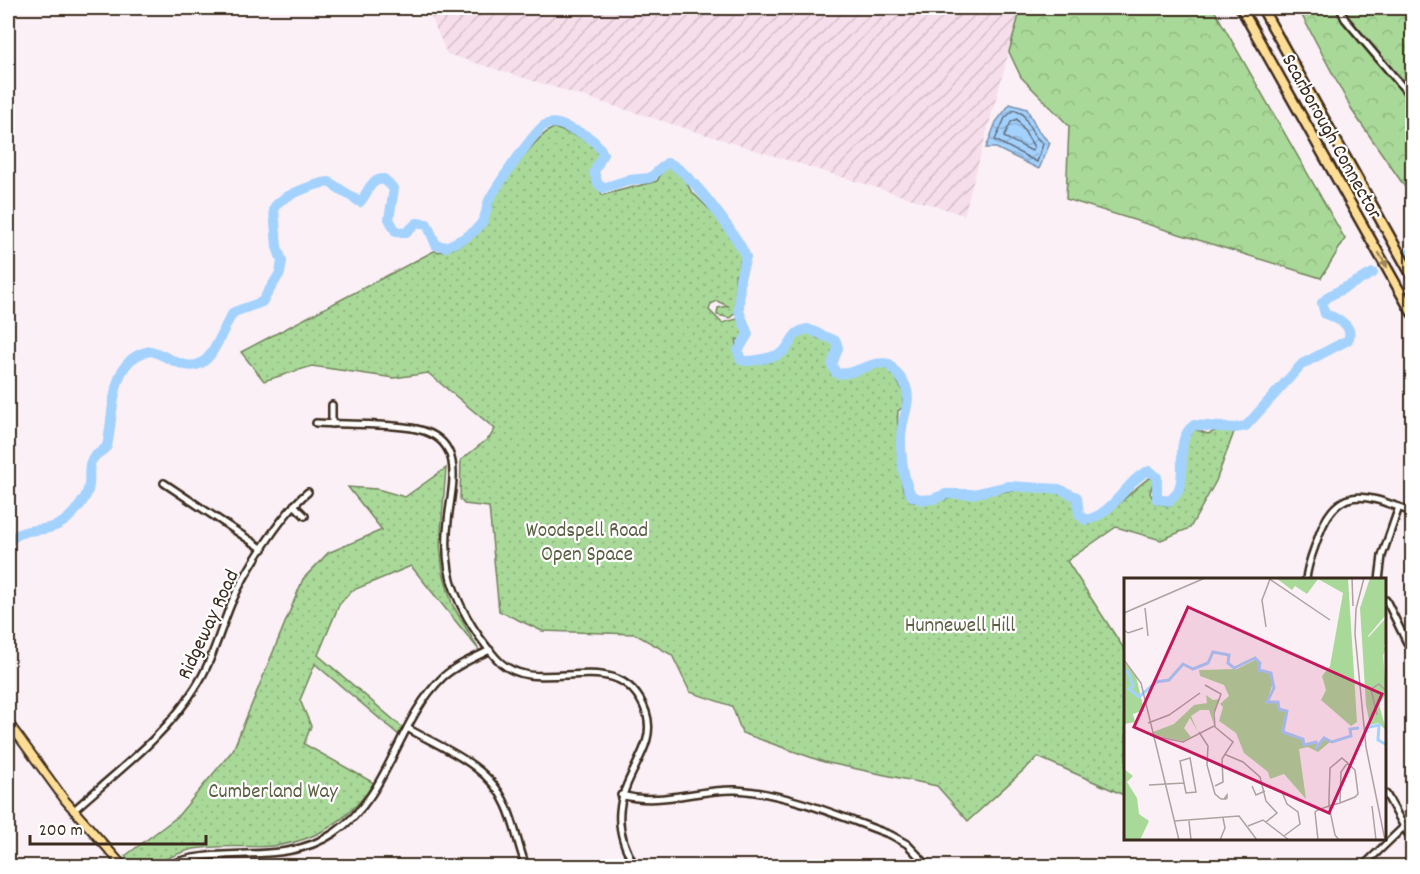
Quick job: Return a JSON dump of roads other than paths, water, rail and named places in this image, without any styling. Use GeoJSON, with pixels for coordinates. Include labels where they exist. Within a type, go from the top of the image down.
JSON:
{"type":"FeatureCollection","features":[{"type":"Feature","properties":{"kind":"highway","name":"Scarborough Connector"},"geometry":{"type":"LineString","coordinates":[[1241,8],[1413,313]]}},
{"type":"Feature","properties":{"kind":"highway","name":"Scarborough Connector"},"geometry":{"type":"LineString","coordinates":[[1262,8],[1413,276]]}},
{"type":"Feature","properties":{"kind":"main road"},"geometry":{"type":"LineString","coordinates":[[8,722],[73,811],[123,867]]}},
{"type":"Feature","properties":{"kind":"street"},"geometry":{"type":"LineString","coordinates":[[1340,8],[1345,19],[1413,98]]}},
{"type":"Feature","properties":{"kind":"street"},"geometry":{"type":"LineString","coordinates":[[332,405],[332,424]]}},
{"type":"Feature","properties":{"kind":"street"},"geometry":{"type":"LineString","coordinates":[[316,423],[422,430],[445,444],[454,464],[447,537],[450,574],[459,602],[490,650],[504,665],[518,672],[541,675],[599,674],[617,679],[635,693],[646,712],[648,727],[644,745],[621,795],[619,813],[621,833],[635,867]]}},
{"type":"Feature","properties":{"kind":"street"},"geometry":{"type":"LineString","coordinates":[[165,483],[263,549]]}},
{"type":"Feature","properties":{"kind":"street","name":"Ridgeway Road"},"geometry":{"type":"LineString","coordinates":[[73,811],[155,739],[182,708],[211,660],[236,593],[294,505],[308,492]]}},
{"type":"Feature","properties":{"kind":"street"},"geometry":{"type":"LineString","coordinates":[[1306,578],[1308,566],[1323,524],[1335,506],[1350,498],[1365,496],[1413,512]]}},
{"type":"Feature","properties":{"kind":"street"},"geometry":{"type":"LineString","coordinates":[[294,505],[305,516]]}},
{"type":"Feature","properties":{"kind":"street"},"geometry":{"type":"LineString","coordinates":[[1380,578],[1382,556],[1399,507]]}},
{"type":"Feature","properties":{"kind":"street"},"geometry":{"type":"LineString","coordinates":[[1387,602],[1413,653]]}},
{"type":"Feature","properties":{"kind":"street"},"geometry":{"type":"LineString","coordinates":[[166,867],[202,857],[286,853],[325,839],[343,827],[366,805],[431,691],[458,666],[490,650]]}},
{"type":"Feature","properties":{"kind":"street"},"geometry":{"type":"LineString","coordinates":[[409,729],[469,763],[489,778],[507,807],[526,867]]}},
{"type":"Feature","properties":{"kind":"street"},"geometry":{"type":"LineString","coordinates":[[621,795],[653,800],[713,791],[745,791],[771,795],[891,835],[907,844],[928,867]]}},
{"type":"Feature","properties":{"kind":"street"},"geometry":{"type":"LineString","coordinates":[[1387,796],[1413,841]]}},
{"type":"Feature","properties":{"kind":"street"},"geometry":{"type":"LineString","coordinates":[[1363,867],[1413,819]]}},
{"type":"Feature","properties":{"kind":"water"},"geometry":{"type":"Polygon","coordinates":[[[1010,104],[1027,109],[1039,132],[1050,143],[1039,169],[996,148],[986,148],[996,122],[1010,104]]]}},
{"type":"Feature","properties":{"kind":"waterway"},"geometry":{"type":"LineString","coordinates":[[8,543],[14,537],[27,531],[56,526],[75,511],[83,501],[88,490],[91,462],[107,446],[116,388],[127,364],[137,355],[151,351],[182,364],[193,366],[202,363],[215,348],[234,312],[262,302],[280,273],[282,261],[277,247],[274,209],[282,200],[307,188],[329,182],[360,202],[375,181],[384,179],[394,189],[389,219],[396,232],[406,233],[417,223],[427,224],[436,245],[446,247],[477,229],[485,217],[491,197],[506,174],[540,129],[552,123],[576,131],[590,138],[597,145],[603,154],[594,172],[598,184],[603,188],[628,180],[650,178],[667,163],[686,175],[710,203],[733,234],[746,257],[740,278],[739,311],[748,334],[738,351],[741,360],[756,360],[780,353],[787,348],[796,334],[808,329],[836,341],[838,348],[832,365],[836,373],[849,373],[876,364],[889,364],[903,381],[907,392],[901,435],[901,454],[906,482],[912,496],[922,500],[946,494],[973,494],[1008,486],[1059,489],[1077,497],[1079,514],[1085,520],[1104,512],[1135,479],[1150,471],[1157,477],[1157,499],[1169,501],[1177,494],[1182,474],[1183,442],[1194,425],[1235,428],[1246,426],[1302,364],[1348,340],[1347,326],[1325,314],[1322,303],[1329,296],[1373,273]]}},
{"type":"Feature","properties":{"kind":"park label","name":"Woodspell Road Open Space"},"geometry":{"type":"Point","coordinates":[587,541]}},
{"type":"Feature","properties":{"kind":"park label","name":"Hunnewell Hill"},"geometry":{"type":"Point","coordinates":[960,624]}},
{"type":"Feature","properties":{"kind":"park label","name":"Cumberland Way"},"geometry":{"type":"Point","coordinates":[273,790]}}]}
